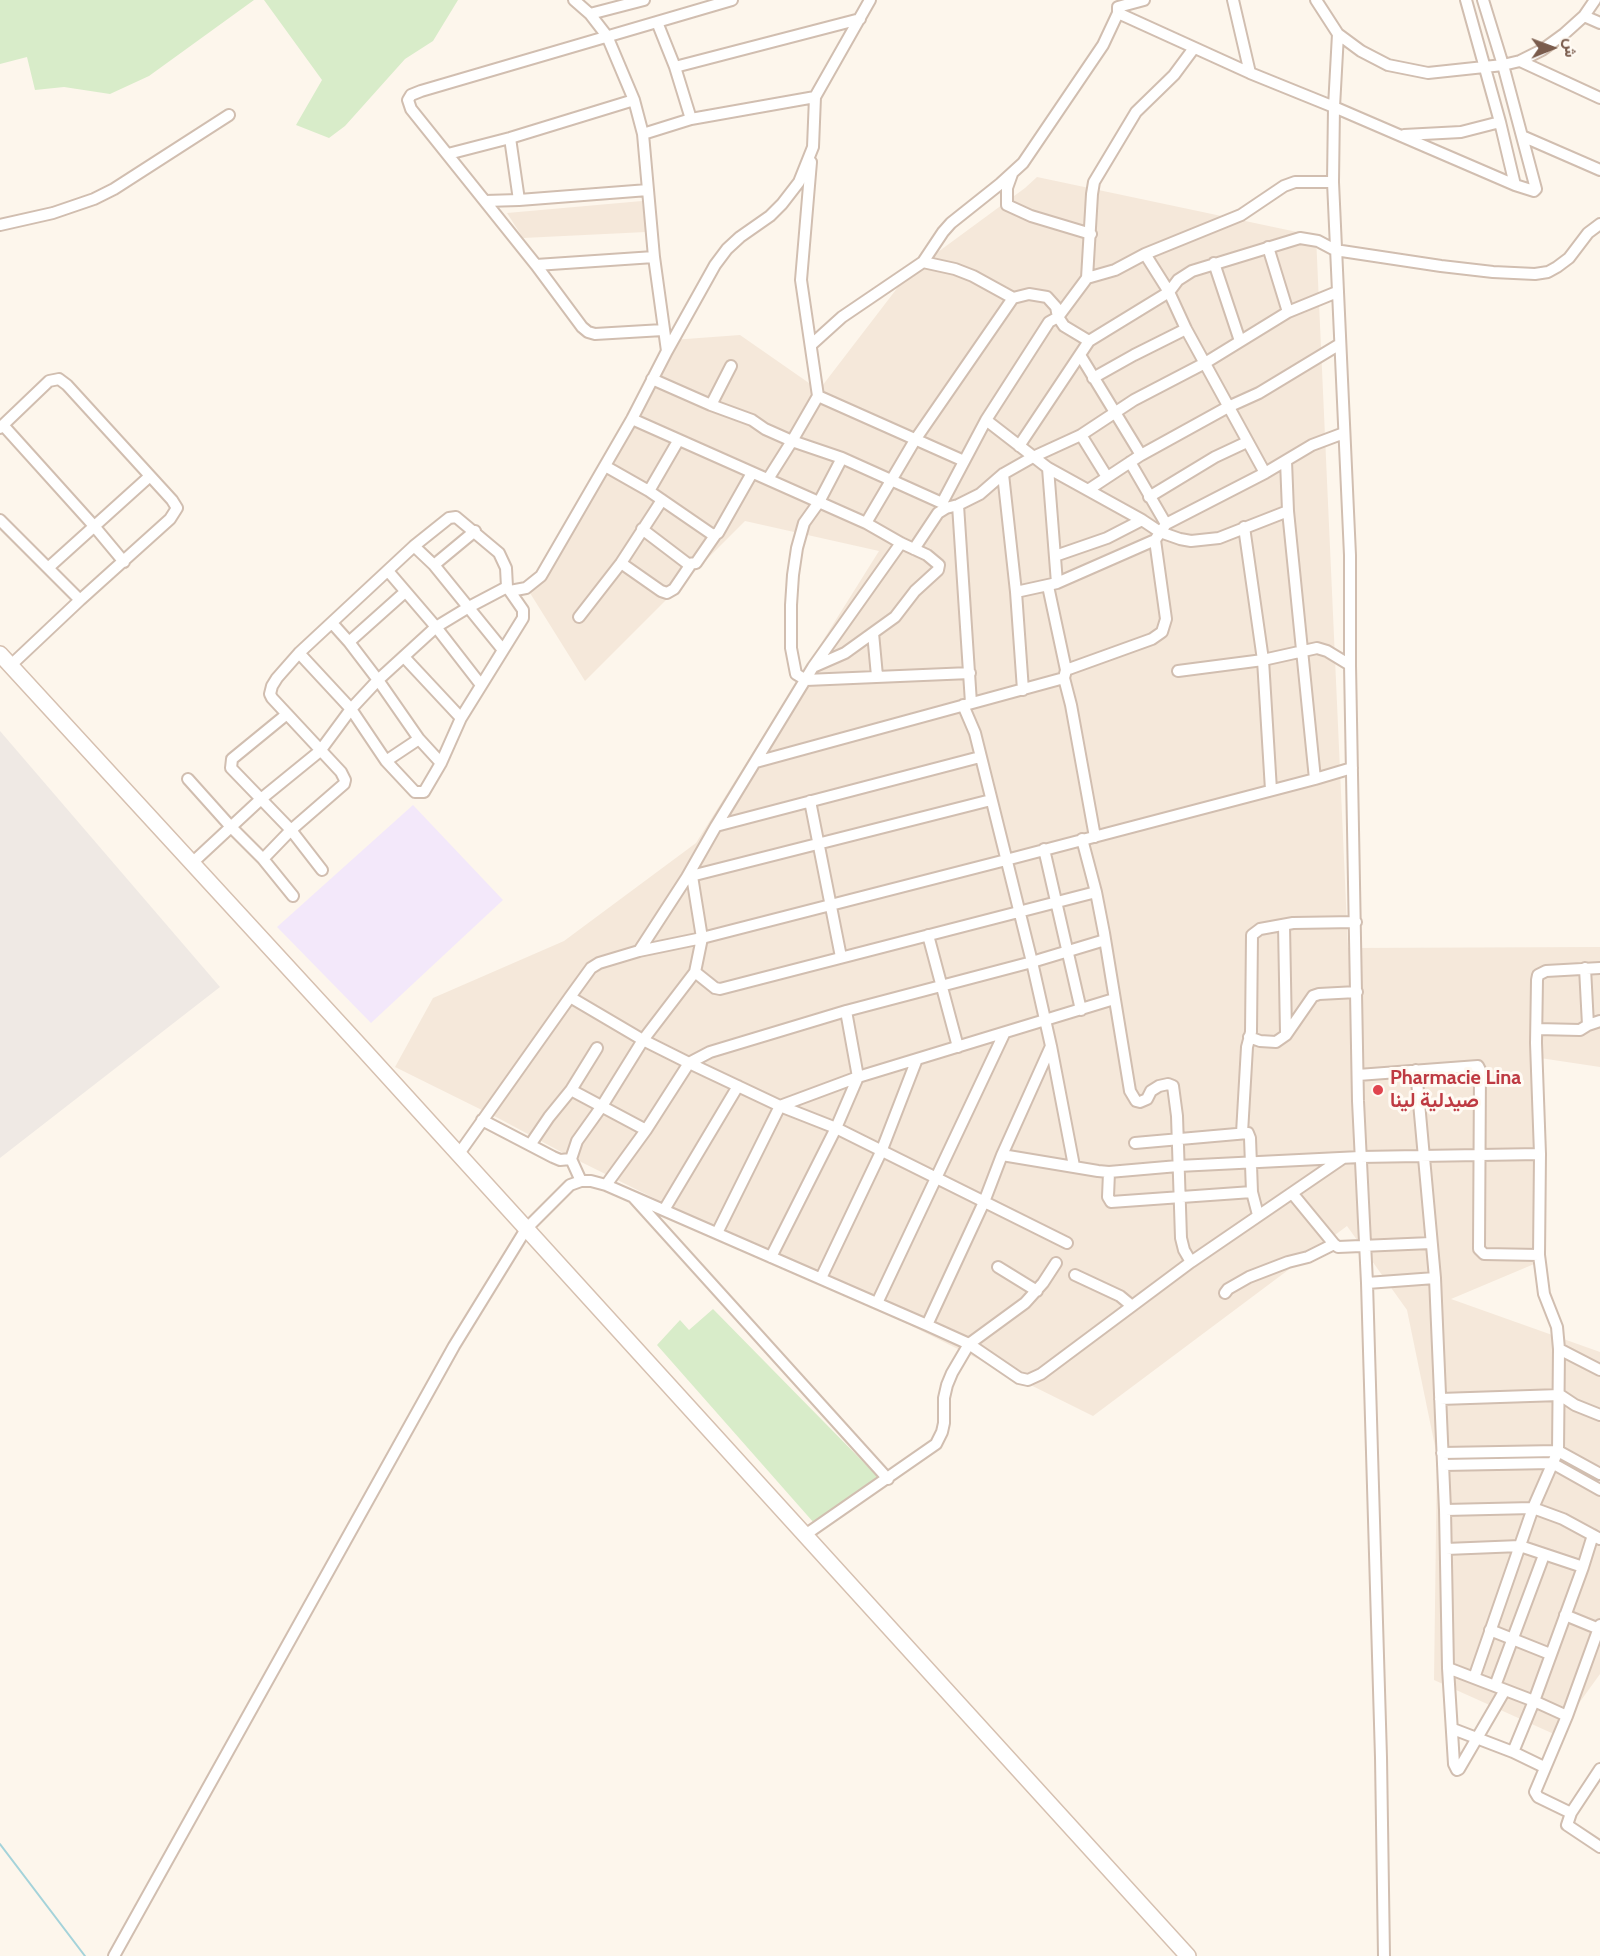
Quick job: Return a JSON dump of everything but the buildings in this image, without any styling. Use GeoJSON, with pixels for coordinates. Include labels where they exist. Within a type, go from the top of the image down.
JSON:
{"type":"FeatureCollection","features":[{"type":"Feature","properties":{"kind":"street"},"geometry":{"type":"LineString","coordinates":[[574,0],[590,14],[608,36],[634,100],[644,134],[654,257],[667,351]]}},
{"type":"Feature","properties":{"kind":"street"},"geometry":{"type":"LineString","coordinates":[[590,14],[642,0]]}},
{"type":"Feature","properties":{"kind":"street"},"geometry":{"type":"LineString","coordinates":[[663,330],[601,334],[588,332],[582,327],[536,265],[411,110],[408,100],[411,95],[732,0]]}},
{"type":"Feature","properties":{"kind":"street"},"geometry":{"type":"LineString","coordinates":[[768,479],[818,396],[801,280],[813,147],[815,97],[870,0]]}},
{"type":"Feature","properties":{"kind":"street"},"geometry":{"type":"LineString","coordinates":[[811,345],[842,317],[923,262],[951,223],[1023,163],[1103,45],[1119,6],[1144,0]]}},
{"type":"Feature","properties":{"kind":"street"},"geometry":{"type":"LineString","coordinates":[[1233,0],[1250,73]]}},
{"type":"Feature","properties":{"kind":"street"},"geometry":{"type":"LineString","coordinates":[[1316,0],[1338,34],[1361,51],[1388,65],[1428,73],[1520,61],[1542,50],[1564,34],[1584,16],[1595,0]]}},
{"type":"Feature","properties":{"kind":"street"},"geometry":{"type":"LineString","coordinates":[[1466,0],[1515,185]]}},
{"type":"Feature","properties":{"kind":"street"},"geometry":{"type":"LineString","coordinates":[[1118,13],[1250,73],[1534,191],[1536,189],[1522,136],[1483,0]]}},
{"type":"Feature","properties":{"kind":"street"},"geometry":{"type":"LineString","coordinates":[[1584,16],[1600,23]]}},
{"type":"Feature","properties":{"kind":"street"},"geometry":{"type":"LineString","coordinates":[[675,67],[860,19]]}},
{"type":"Feature","properties":{"kind":"street"},"geometry":{"type":"LineString","coordinates":[[657,22],[675,67],[691,119]]}},
{"type":"Feature","properties":{"kind":"street"},"geometry":{"type":"LineString","coordinates":[[1338,34],[1333,182],[1350,555],[1358,1076],[1367,1283],[1384,1956]]}},
{"type":"Feature","properties":{"kind":"street"},"geometry":{"type":"LineString","coordinates":[[914,549],[944,505],[986,420],[1049,322],[1058,317],[1087,278],[1094,182],[1136,112],[1174,75],[1194,48]]}},
{"type":"Feature","properties":{"kind":"street"},"geometry":{"type":"LineString","coordinates":[[1520,61],[1600,98]]}},
{"type":"Feature","properties":{"kind":"street"},"geometry":{"type":"LineString","coordinates":[[644,134],[691,119],[815,97]]}},
{"type":"Feature","properties":{"kind":"street"},"geometry":{"type":"LineString","coordinates":[[448,154],[510,138],[634,100]]}},
{"type":"Feature","properties":{"kind":"street"},"geometry":{"type":"LineString","coordinates":[[0,225],[53,213],[94,199],[114,189],[229,115]]}},
{"type":"Feature","properties":{"kind":"street"},"geometry":{"type":"LineString","coordinates":[[1401,135],[1461,132],[1500,122]]}},
{"type":"Feature","properties":{"kind":"street"},"geometry":{"type":"LineString","coordinates":[[1522,136],[1600,170]]}},
{"type":"Feature","properties":{"kind":"street"},"geometry":{"type":"LineString","coordinates":[[510,138],[519,200]]}},
{"type":"Feature","properties":{"kind":"street"},"geometry":{"type":"LineString","coordinates":[[191,864],[261,799],[320,751],[351,709],[378,680],[436,627],[469,607],[509,589],[526,588],[541,576],[632,418],[715,265],[734,243],[782,204],[799,182],[813,147]]}},
{"type":"Feature","properties":{"kind":"street"},"geometry":{"type":"LineString","coordinates":[[1012,174],[1007,188],[1007,206],[1031,216],[1090,234]]}},
{"type":"Feature","properties":{"kind":"street"},"geometry":{"type":"LineString","coordinates":[[1087,278],[1116,270],[1145,254],[1241,215],[1284,186],[1295,182],[1333,182]]}},
{"type":"Feature","properties":{"kind":"street"},"geometry":{"type":"LineString","coordinates":[[485,201],[648,190]]}},
{"type":"Feature","properties":{"kind":"street"},"geometry":{"type":"LineString","coordinates":[[1019,446],[1089,341],[1169,292],[1185,274],[1300,238],[1318,241],[1335,249],[1461,268],[1535,274],[1548,272],[1569,258],[1588,233],[1600,224]]}},
{"type":"Feature","properties":{"kind":"street"},"geometry":{"type":"LineString","coordinates":[[1268,247],[1288,312]]}},
{"type":"Feature","properties":{"kind":"street"},"geometry":{"type":"LineString","coordinates":[[1145,254],[1169,292],[1186,329],[1266,473]]}},
{"type":"Feature","properties":{"kind":"street"},"geometry":{"type":"LineString","coordinates":[[536,265],[654,257]]}},
{"type":"Feature","properties":{"kind":"street"},"geometry":{"type":"LineString","coordinates":[[923,262],[964,273],[1013,298],[1029,294],[1047,297],[1056,307],[1058,317],[1064,326],[1089,341]]}},
{"type":"Feature","properties":{"kind":"street"},"geometry":{"type":"LineString","coordinates":[[1214,264],[1240,341]]}},
{"type":"Feature","properties":{"kind":"street"},"geometry":{"type":"LineString","coordinates":[[652,379],[752,420],[765,429],[792,441],[842,458],[893,480],[944,505],[958,505],[980,494],[1003,474],[1081,435],[1134,400],[1205,363],[1288,312],[1337,292]]}},
{"type":"Feature","properties":{"kind":"street"},"geometry":{"type":"LineString","coordinates":[[866,523],[915,440],[1013,298]]}},
{"type":"Feature","properties":{"kind":"street"},"geometry":{"type":"LineString","coordinates":[[1093,378],[1186,329]]}},
{"type":"Feature","properties":{"kind":"street"},"geometry":{"type":"LineString","coordinates":[[1088,490],[1141,455],[1228,407],[1259,393],[1340,344]]}},
{"type":"Feature","properties":{"kind":"street"},"geometry":{"type":"LineString","coordinates":[[1080,356],[1141,455]]}},
{"type":"Feature","properties":{"kind":"street"},"geometry":{"type":"LineString","coordinates":[[711,405],[731,366]]}},
{"type":"Feature","properties":{"kind":"street"},"geometry":{"type":"LineString","coordinates":[[10,666],[124,562],[176,512],[177,508],[67,385],[59,379],[49,381],[1,426],[94,526],[124,562]]}},
{"type":"Feature","properties":{"kind":"street"},"geometry":{"type":"LineString","coordinates":[[818,396],[964,461]]}},
{"type":"Feature","properties":{"kind":"street"},"geometry":{"type":"LineString","coordinates":[[632,418],[678,441],[866,523],[936,561],[939,565],[938,570],[915,591],[895,618],[845,653],[813,667]]}},
{"type":"Feature","properties":{"kind":"street"},"geometry":{"type":"LineString","coordinates":[[986,420],[1048,468],[1160,532],[1180,539],[1219,538],[1288,511]]}},
{"type":"Feature","properties":{"kind":"street"},"geometry":{"type":"LineString","coordinates":[[1016,592],[1053,584],[1160,532],[1311,445],[1344,433]]}},
{"type":"Feature","properties":{"kind":"street"},"geometry":{"type":"LineString","coordinates":[[1081,435],[1107,477]]}},
{"type":"Feature","properties":{"kind":"street"},"geometry":{"type":"LineString","coordinates":[[649,491],[678,441]]}},
{"type":"Feature","properties":{"kind":"street"},"geometry":{"type":"LineString","coordinates":[[1149,497],[1215,457],[1247,442]]}},
{"type":"Feature","properties":{"kind":"street"},"geometry":{"type":"LineString","coordinates":[[842,458],[819,502],[804,524],[797,548],[793,575],[791,648],[796,674],[806,680],[970,673]]}},
{"type":"Feature","properties":{"kind":"street"},"geometry":{"type":"LineString","coordinates":[[1286,461],[1288,511],[1315,779]]}},
{"type":"Feature","properties":{"kind":"street"},"geometry":{"type":"LineString","coordinates":[[756,762],[1023,690],[1152,639],[1162,632],[1166,619],[1160,532],[1149,497],[1130,462]]}},
{"type":"Feature","properties":{"kind":"street"},"geometry":{"type":"LineString","coordinates":[[605,466],[649,491],[710,533],[716,534]]}},
{"type":"Feature","properties":{"kind":"street"},"geometry":{"type":"LineString","coordinates":[[1048,468],[1055,556],[1053,584],[1065,674],[1095,837]]}},
{"type":"Feature","properties":{"kind":"street"},"geometry":{"type":"LineString","coordinates":[[642,529],[684,563],[696,563],[752,473]]}},
{"type":"Feature","properties":{"kind":"street"},"geometry":{"type":"LineString","coordinates":[[1003,474],[1016,592],[1023,690]]}},
{"type":"Feature","properties":{"kind":"street"},"geometry":{"type":"LineString","coordinates":[[48,568],[150,476]]}},
{"type":"Feature","properties":{"kind":"street"},"geometry":{"type":"LineString","coordinates":[[579,617],[621,563],[662,500]]}},
{"type":"Feature","properties":{"kind":"street"},"geometry":{"type":"LineString","coordinates":[[958,505],[970,673],[967,704],[1046,1021],[1074,1166]]}},
{"type":"Feature","properties":{"kind":"street"},"geometry":{"type":"LineString","coordinates":[[263,859],[291,830],[344,784],[345,777],[272,698],[271,689],[277,678],[299,653],[414,546],[452,516],[475,531],[499,554],[506,568],[509,589],[523,610],[520,625],[461,718],[441,763],[424,792],[421,793],[415,792],[386,761],[351,709],[299,653]]}},
{"type":"Feature","properties":{"kind":"street"},"geometry":{"type":"LineString","coordinates":[[0,520],[80,600]]}},
{"type":"Feature","properties":{"kind":"street"},"geometry":{"type":"LineString","coordinates":[[1055,556],[1107,538],[1142,520]]}},
{"type":"Feature","properties":{"kind":"street"},"geometry":{"type":"LineString","coordinates":[[1244,527],[1263,660],[1271,790]]}},
{"type":"Feature","properties":{"kind":"street"},"geometry":{"type":"LineString","coordinates":[[434,565],[475,531]]}},
{"type":"Feature","properties":{"kind":"street"},"geometry":{"type":"LineString","coordinates":[[639,951],[690,876],[716,826],[813,667],[901,543]]}},
{"type":"Feature","properties":{"kind":"street"},"geometry":{"type":"LineString","coordinates":[[414,546],[434,565],[503,650]]}},
{"type":"Feature","properties":{"kind":"street"},"geometry":{"type":"LineString","coordinates":[[621,563],[667,593],[674,589],[691,564]]}},
{"type":"Feature","properties":{"kind":"street"},"geometry":{"type":"LineString","coordinates":[[388,571],[481,685]]}},
{"type":"Feature","properties":{"kind":"street"},"geometry":{"type":"LineString","coordinates":[[349,642],[405,592]]}},
{"type":"Feature","properties":{"kind":"street"},"geometry":{"type":"LineString","coordinates":[[332,622],[378,680],[419,739],[441,763]]}},
{"type":"Feature","properties":{"kind":"street"},"geometry":{"type":"LineString","coordinates":[[873,633],[877,676]]}},
{"type":"Feature","properties":{"kind":"street"},"geometry":{"type":"LineString","coordinates":[[1178,671],[1263,660],[1301,651],[1322,649],[1350,665]]}},
{"type":"Feature","properties":{"kind":"street"},"geometry":{"type":"LineString","coordinates":[[0,654],[191,864],[363,1048],[1188,1956]]}},
{"type":"Feature","properties":{"kind":"street"},"geometry":{"type":"LineString","coordinates":[[405,657],[461,718]]}},
{"type":"Feature","properties":{"kind":"street"},"geometry":{"type":"LineString","coordinates":[[287,714],[232,759],[231,768],[291,830],[322,870]]}},
{"type":"Feature","properties":{"kind":"street"},"geometry":{"type":"LineString","coordinates":[[386,761],[419,739]]}},
{"type":"Feature","properties":{"kind":"street"},"geometry":{"type":"LineString","coordinates":[[716,826],[980,757]]}},
{"type":"Feature","properties":{"kind":"street"},"geometry":{"type":"LineString","coordinates":[[458,1155],[570,996],[591,968],[599,963],[1095,837],[1352,768]]}},
{"type":"Feature","properties":{"kind":"street"},"geometry":{"type":"LineString","coordinates":[[188,779],[263,859],[293,896]]}},
{"type":"Feature","properties":{"kind":"street"},"geometry":{"type":"LineString","coordinates":[[690,876],[991,800]]}},
{"type":"Feature","properties":{"kind":"street"},"geometry":{"type":"LineString","coordinates":[[810,801],[841,957]]}},
{"type":"Feature","properties":{"kind":"street"},"geometry":{"type":"LineString","coordinates":[[1082,839],[1105,940],[1128,1083],[1133,1097],[1136,1101],[1144,1101],[1158,1086],[1168,1084],[1173,1086],[1178,1139],[1182,1243],[1191,1262]]}},
{"type":"Feature","properties":{"kind":"street"},"geometry":{"type":"LineString","coordinates":[[1044,849],[1081,1010]]}},
{"type":"Feature","properties":{"kind":"street"},"geometry":{"type":"LineString","coordinates":[[580,1181],[571,1159],[577,1141],[643,1040],[695,972],[702,938],[690,876]]}},
{"type":"Feature","properties":{"kind":"street"},"geometry":{"type":"LineString","coordinates":[[695,972],[715,988],[720,989],[1095,892]]}},
{"type":"Feature","properties":{"kind":"street"},"geometry":{"type":"LineString","coordinates":[[1242,1133],[1251,1023],[1252,935],[1260,929],[1284,925],[1356,922]]}},
{"type":"Feature","properties":{"kind":"street"},"geometry":{"type":"LineString","coordinates":[[1284,925],[1286,1035]]}},
{"type":"Feature","properties":{"kind":"street"},"geometry":{"type":"LineString","coordinates":[[928,935],[958,1047]]}},
{"type":"Feature","properties":{"kind":"street"},"geometry":{"type":"LineString","coordinates":[[606,1185],[646,1130],[689,1063],[710,1052],[846,1011],[1032,962],[1105,940]]}},
{"type":"Feature","properties":{"kind":"street"},"geometry":{"type":"LineString","coordinates":[[1585,968],[1588,1024]]}},
{"type":"Feature","properties":{"kind":"street"},"geometry":{"type":"LineString","coordinates":[[1474,1678],[1533,1508],[1558,1450],[1560,1395],[1557,1328],[1544,1294],[1539,1255],[1538,975],[1551,970],[1600,968]]}},
{"type":"Feature","properties":{"kind":"street"},"geometry":{"type":"LineString","coordinates":[[1249,1037],[1272,1042],[1282,1038],[1313,996],[1357,992]]}},
{"type":"Feature","properties":{"kind":"street"},"geometry":{"type":"LineString","coordinates":[[570,996],[643,1040],[689,1063],[780,1106],[836,1128],[1067,1243]]}},
{"type":"Feature","properties":{"kind":"street"},"geometry":{"type":"LineString","coordinates":[[717,1233],[780,1106],[858,1077],[1114,999]]}},
{"type":"Feature","properties":{"kind":"street"},"geometry":{"type":"LineString","coordinates":[[771,1257],[836,1128],[858,1077],[846,1011]]}},
{"type":"Feature","properties":{"kind":"street"},"geometry":{"type":"LineString","coordinates":[[1537,1029],[1580,1030],[1588,1024],[1600,1021]]}},
{"type":"Feature","properties":{"kind":"street"},"geometry":{"type":"LineString","coordinates":[[878,1303],[1004,1034]]}},
{"type":"Feature","properties":{"kind":"street"},"geometry":{"type":"LineString","coordinates":[[927,1325],[984,1202],[1002,1155],[1051,1046]]}},
{"type":"Feature","properties":{"kind":"street"},"geometry":{"type":"LineString","coordinates":[[530,1145],[571,1090],[597,1048]]}},
{"type":"Feature","properties":{"kind":"street"},"geometry":{"type":"LineString","coordinates":[[821,1278],[881,1152],[917,1059]]}},
{"type":"Feature","properties":{"kind":"street"},"geometry":{"type":"LineString","coordinates":[[1358,1076],[1476,1065],[1480,1068],[1479,1249],[1481,1252],[1539,1255]]}},
{"type":"Feature","properties":{"kind":"street"},"geometry":{"type":"LineString","coordinates":[[1416,1070],[1435,1278],[1445,1510],[1448,1668],[1454,1764],[1457,1770],[1460,1769],[1500,1688],[1544,1555]]}},
{"type":"Feature","properties":{"kind":"street"},"geometry":{"type":"LineString","coordinates":[[664,1210],[738,1086]]}},
{"type":"Feature","properties":{"kind":"street"},"geometry":{"type":"LineString","coordinates":[[571,1090],[646,1130]]}},
{"type":"Feature","properties":{"kind":"street"},"geometry":{"type":"LineString","coordinates":[[482,1120],[560,1160],[571,1159]]}},
{"type":"Feature","properties":{"kind":"street"},"geometry":{"type":"LineString","coordinates":[[1135,1143],[1248,1133],[1252,1192],[1258,1215]]}},
{"type":"Feature","properties":{"kind":"street"},"geometry":{"type":"LineString","coordinates":[[1002,1155],[1109,1172],[1178,1166],[1360,1157],[1540,1154]]}},
{"type":"Feature","properties":{"kind":"street"},"geometry":{"type":"LineString","coordinates":[[114,1956],[454,1346],[526,1229],[570,1185],[580,1181],[591,1181],[632,1196],[969,1344],[1019,1378],[1028,1380],[1041,1374],[1191,1262],[1342,1158]]}},
{"type":"Feature","properties":{"kind":"street"},"geometry":{"type":"LineString","coordinates":[[1109,1172],[1108,1197],[1111,1202],[1252,1192]]}},
{"type":"Feature","properties":{"kind":"street"},"geometry":{"type":"LineString","coordinates":[[1292,1193],[1334,1244],[1345,1248],[1365,1245],[1431,1243]]}},
{"type":"Feature","properties":{"kind":"street"},"geometry":{"type":"LineString","coordinates":[[632,1196],[888,1479]]}},
{"type":"Feature","properties":{"kind":"street"},"geometry":{"type":"LineString","coordinates":[[1225,1293],[1249,1277],[1308,1257],[1334,1244]]}},
{"type":"Feature","properties":{"kind":"street"},"geometry":{"type":"LineString","coordinates":[[805,1535],[888,1479],[936,1443],[944,1424],[944,1398],[947,1385],[969,1344],[1025,1303],[1037,1291],[1056,1263]]}},
{"type":"Feature","properties":{"kind":"street"},"geometry":{"type":"LineString","coordinates":[[998,1267],[1037,1291]]}},
{"type":"Feature","properties":{"kind":"street"},"geometry":{"type":"LineString","coordinates":[[1075,1275],[1120,1296],[1132,1306]]}},
{"type":"Feature","properties":{"kind":"street"},"geometry":{"type":"LineString","coordinates":[[1367,1283],[1435,1278]]}},
{"type":"Feature","properties":{"kind":"street"},"geometry":{"type":"LineString","coordinates":[[1559,1349],[1600,1370]]}},
{"type":"Feature","properties":{"kind":"street"},"geometry":{"type":"LineString","coordinates":[[1440,1399],[1560,1395],[1575,1405],[1600,1415]]}},
{"type":"Feature","properties":{"kind":"street"},"geometry":{"type":"LineString","coordinates":[[1442,1453],[1558,1450],[1600,1474]]}},
{"type":"Feature","properties":{"kind":"street"},"geometry":{"type":"LineString","coordinates":[[1443,1465],[1552,1463],[1600,1490]]}},
{"type":"Feature","properties":{"kind":"street"},"geometry":{"type":"LineString","coordinates":[[1445,1510],[1533,1508],[1596,1537],[1513,1752]]}},
{"type":"Feature","properties":{"kind":"street"},"geometry":{"type":"LineString","coordinates":[[1446,1549],[1520,1545],[1583,1567]]}},
{"type":"Feature","properties":{"kind":"street"},"geometry":{"type":"LineString","coordinates":[[1565,1615],[1599,1627],[1597,1643],[1544,1767],[1535,1794],[1571,1813]]}},
{"type":"Feature","properties":{"kind":"street"},"geometry":{"type":"LineString","coordinates":[[1490,1630],[1550,1654]]}},
{"type":"Feature","properties":{"kind":"street"},"geometry":{"type":"LineString","coordinates":[[1448,1668],[1567,1716]]}},
{"type":"Feature","properties":{"kind":"street"},"geometry":{"type":"LineString","coordinates":[[1453,1729],[1513,1752],[1544,1767]]}},
{"type":"Feature","properties":{"kind":"street"},"geometry":{"type":"LineString","coordinates":[[1600,1769],[1567,1820],[1568,1827],[1600,1847]]}},
{"type":"Feature","properties":{"kind":"shaded area"},"geometry":{"type":"Polygon","coordinates":[[[1037,177],[1316,236],[1348,948],[1600,947],[1600,1067],[1540,1058],[1546,1259],[1451,1299],[1600,1352],[1600,1674],[1556,1735],[1434,1680],[1437,1456],[1407,1310],[1347,1226],[1093,1416],[395,1067],[433,998],[564,941],[696,843],[879,551],[745,521],[585,681],[530,593],[672,340],[740,335],[819,390],[908,274],[1037,177]]]}},
{"type":"Feature","properties":{"kind":"shaded area"},"geometry":{"type":"Polygon","coordinates":[[[642,201],[646,232],[523,238],[507,213],[642,201]]]}},
{"type":"Feature","properties":{"kind":"shaded area"},"geometry":{"type":"Polygon","coordinates":[[[0,731],[220,987],[0,1158],[0,731]]]}},
{"type":"Feature","properties":{"kind":"shaded area"},"geometry":{"type":"Polygon","coordinates":[[[413,805],[503,900],[371,1023],[277,927],[413,805]]]}},
{"type":"Feature","properties":{"kind":"green space"},"geometry":{"type":"Polygon","coordinates":[[[0,0],[254,0],[149,76],[110,94],[64,87],[35,90],[27,57],[0,64],[0,0]]]}},
{"type":"Feature","properties":{"kind":"green space"},"geometry":{"type":"Polygon","coordinates":[[[264,0],[458,0],[433,41],[405,59],[345,126],[329,138],[296,125],[322,80],[264,0]]]}},
{"type":"Feature","properties":{"kind":"green space"},"geometry":{"type":"Polygon","coordinates":[[[713,1309],[879,1478],[814,1523],[657,1345],[680,1320],[689,1330],[713,1309]]]}},
{"type":"Feature","properties":{"kind":"waterway"},"geometry":{"type":"LineString","coordinates":[[0,1844],[85,1956]]}},
{"type":"Feature","properties":{"kind":"place","name":"Pharmacie Lina صيدلية لينا"},"geometry":{"type":"Point","coordinates":[1378,1090]}}]}
